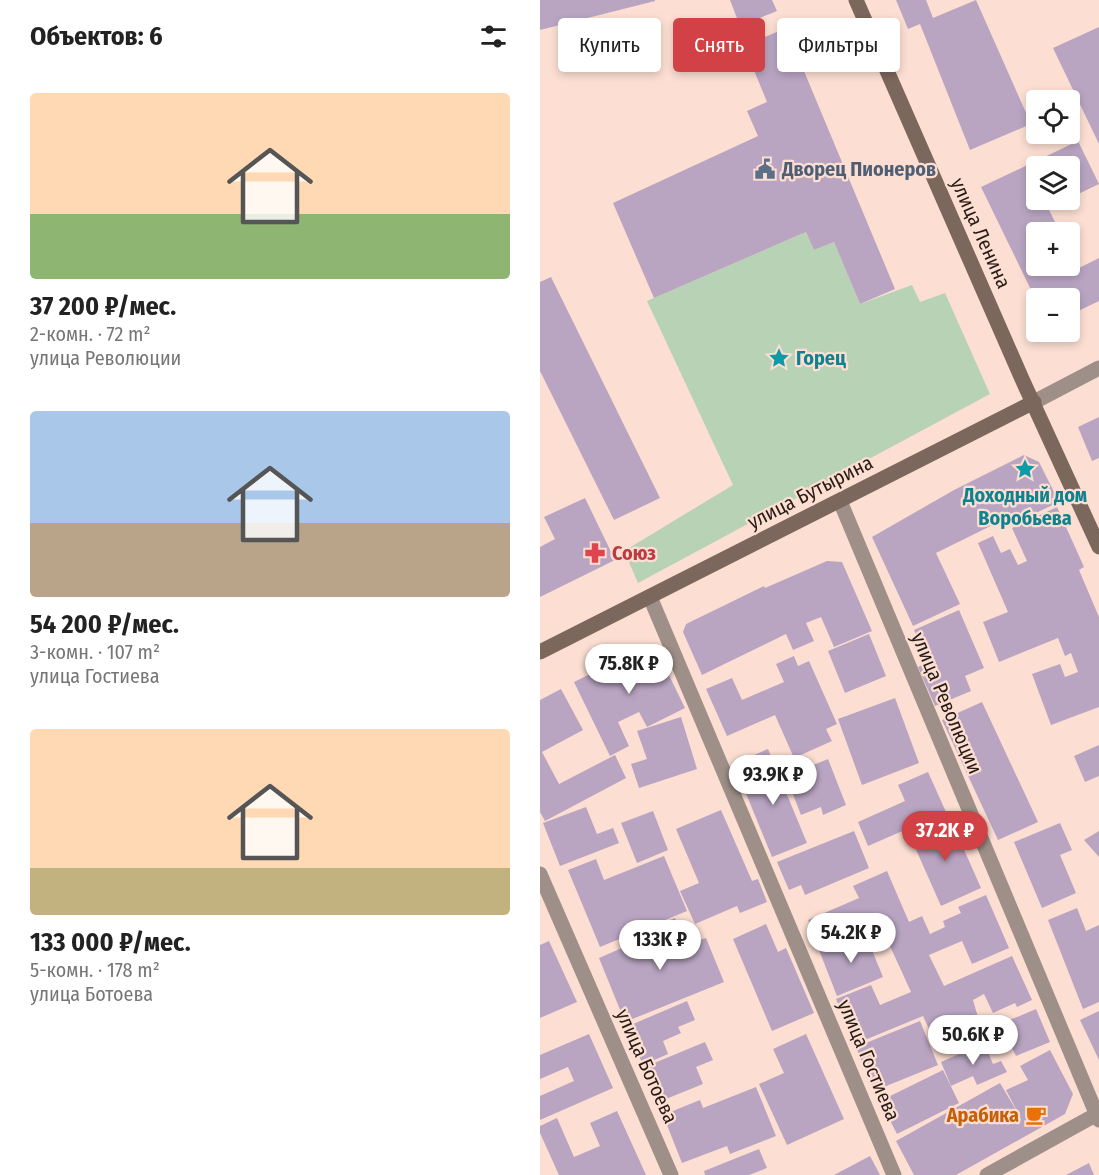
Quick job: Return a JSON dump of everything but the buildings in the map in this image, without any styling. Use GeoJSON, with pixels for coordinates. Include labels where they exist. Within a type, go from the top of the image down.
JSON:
{"type":"FeatureCollection","features":[{"type":"Feature","properties":{"kind":"main road","name":"улица Ленина"},"geometry":{"type":"LineString","coordinates":[[855,0],[1099,547]]}},
{"type":"Feature","properties":{"kind":"main road","name":"улица Бутырина"},"geometry":{"type":"LineString","coordinates":[[540,652],[1034,402]]}},
{"type":"Feature","properties":{"kind":"street","name":"улица Бутырина"},"geometry":{"type":"LineString","coordinates":[[1034,402],[1099,368]]}},
{"type":"Feature","properties":{"kind":"street","name":"улица Революции"},"geometry":{"type":"LineString","coordinates":[[840,501],[1098,1116]]}},
{"type":"Feature","properties":{"kind":"street","name":"улица Гостиева"},"geometry":{"type":"LineString","coordinates":[[650,597],[894,1175]]}},
{"type":"Feature","properties":{"kind":"street","name":"улица Ботоева"},"geometry":{"type":"LineString","coordinates":[[540,874],[671,1175]]}},
{"type":"Feature","properties":{"kind":"street"},"geometry":{"type":"LineString","coordinates":[[987,1175],[1098,1116]]}},
{"type":"Feature","properties":{"kind":"green space"},"geometry":{"type":"Polygon","coordinates":[[[806,232],[814,250],[834,242],[860,304],[912,285],[920,302],[945,293],[990,394],[638,583],[624,551],[733,485],[647,301],[806,232]]]}},
{"type":"Feature","properties":{"kind":"place","name":"Дворец Пионеров"},"geometry":{"type":"Point","coordinates":[765,169]}},
{"type":"Feature","properties":{"kind":"place","name":"Горец"},"geometry":{"type":"Point","coordinates":[779,358]}},
{"type":"Feature","properties":{"kind":"place","name":"Доходный дом Воробьева"},"geometry":{"type":"Point","coordinates":[1025,469]}},
{"type":"Feature","properties":{"kind":"place","name":"Союз"},"geometry":{"type":"Point","coordinates":[595,553]}},
{"type":"Feature","properties":{"kind":"place","name":"Арабика"},"geometry":{"type":"Point","coordinates":[1036,1115]}}]}
